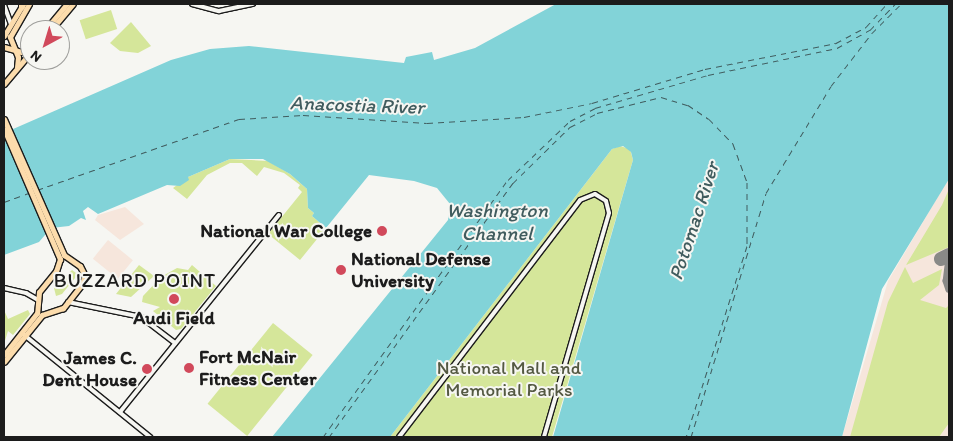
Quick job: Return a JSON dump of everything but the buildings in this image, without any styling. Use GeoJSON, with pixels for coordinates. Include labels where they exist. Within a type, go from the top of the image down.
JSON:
{"type":"FeatureCollection","features":[{"type":"Feature","properties":{"kind":"main road"},"geometry":{"type":"LineString","coordinates":[[17,66],[18,58],[13,49],[11,34],[29,4]]}},
{"type":"Feature","properties":{"kind":"main road"},"geometry":{"type":"LineString","coordinates":[[53,20],[67,4]]}},
{"type":"Feature","properties":{"kind":"main road"},"geometry":{"type":"LineString","coordinates":[[59,20],[73,4]]}},
{"type":"Feature","properties":{"kind":"main road"},"geometry":{"type":"LineString","coordinates":[[4,36],[23,5]]}},
{"type":"Feature","properties":{"kind":"main road"},"geometry":{"type":"LineString","coordinates":[[4,47],[20,51]]}},
{"type":"Feature","properties":{"kind":"main road"},"geometry":{"type":"LineString","coordinates":[[4,84],[20,63]]}},
{"type":"Feature","properties":{"kind":"main road"},"geometry":{"type":"LineString","coordinates":[[4,119],[57,245],[60,259],[56,271],[40,291],[37,313],[4,362]]}},
{"type":"Feature","properties":{"kind":"main road"},"geometry":{"type":"LineString","coordinates":[[4,129],[57,245],[65,256],[83,269],[84,279],[60,310],[42,315],[4,355]]}},
{"type":"Feature","properties":{"kind":"main road"},"geometry":{"type":"LineString","coordinates":[[56,271],[73,262]]}},
{"type":"Feature","properties":{"kind":"main road"},"geometry":{"type":"LineString","coordinates":[[38,301],[52,312]]}},
{"type":"Feature","properties":{"kind":"street"},"geometry":{"type":"LineString","coordinates":[[195,5],[225,10],[253,4]]}},
{"type":"Feature","properties":{"kind":"street"},"geometry":{"type":"LineString","coordinates":[[4,5],[11,14],[18,14]]}},
{"type":"Feature","properties":{"kind":"street"},"geometry":{"type":"LineString","coordinates":[[4,5],[11,24]]}},
{"type":"Feature","properties":{"kind":"street"},"geometry":{"type":"LineString","coordinates":[[399,437],[580,200],[595,194],[606,201],[609,213],[544,437]]}},
{"type":"Feature","properties":{"kind":"street"},"geometry":{"type":"LineString","coordinates":[[120,412],[279,214]]}},
{"type":"Feature","properties":{"kind":"street"},"geometry":{"type":"LineString","coordinates":[[4,288],[20,291],[40,291]]}},
{"type":"Feature","properties":{"kind":"street"},"geometry":{"type":"LineString","coordinates":[[20,291],[38,301]]}},
{"type":"Feature","properties":{"kind":"street"},"geometry":{"type":"LineString","coordinates":[[67,302],[143,318],[175,343]]}},
{"type":"Feature","properties":{"kind":"street"},"geometry":{"type":"LineString","coordinates":[[24,334],[150,437]]}},
{"type":"Feature","properties":{"kind":"shaded area"},"geometry":{"type":"Polygon","coordinates":[[[949,178],[949,437],[842,437],[888,281],[949,178]]]}},
{"type":"Feature","properties":{"kind":"shaded area"},"geometry":{"type":"Polygon","coordinates":[[[125,207],[144,224],[120,240],[95,220],[98,215],[125,207]]]}},
{"type":"Feature","properties":{"kind":"shaded area"},"geometry":{"type":"Polygon","coordinates":[[[108,240],[133,260],[118,279],[93,259],[108,240]]]}},
{"type":"Feature","properties":{"kind":"green space"},"geometry":{"type":"Polygon","coordinates":[[[111,10],[117,29],[86,39],[80,20],[111,10]]]}},
{"type":"Feature","properties":{"kind":"green space"},"geometry":{"type":"Polygon","coordinates":[[[131,22],[151,46],[138,53],[120,51],[110,43],[131,22]]]}},
{"type":"Feature","properties":{"kind":"green space","name":"National Mall and Memorial Parks"},"geometry":{"type":"Polygon","coordinates":[[[620,146],[630,149],[633,160],[552,437],[390,437],[612,149],[620,146]]]}},
{"type":"Feature","properties":{"kind":"green space"},"geometry":{"type":"Polygon","coordinates":[[[230,159],[268,161],[290,174],[307,189],[308,208],[314,213],[312,216],[326,228],[300,260],[268,234],[302,192],[298,188],[300,185],[284,173],[264,167],[257,176],[242,163],[230,163],[207,175],[187,199],[173,188],[188,177],[230,159]]]}},
{"type":"Feature","properties":{"kind":"green space"},"geometry":{"type":"Polygon","coordinates":[[[949,189],[949,247],[906,265],[942,205],[949,189]]]}},
{"type":"Feature","properties":{"kind":"green space"},"geometry":{"type":"Polygon","coordinates":[[[139,265],[154,276],[131,297],[116,294],[139,265]]]}},
{"type":"Feature","properties":{"kind":"green space","name":"Audi Field"},"geometry":{"type":"Polygon","coordinates":[[[192,265],[216,286],[181,329],[176,330],[153,311],[160,307],[142,302],[143,296],[161,277],[177,268],[188,270],[192,265]]]}},
{"type":"Feature","properties":{"kind":"green space"},"geometry":{"type":"Polygon","coordinates":[[[905,267],[913,283],[942,269],[939,285],[920,300],[946,308],[949,305],[949,423],[939,437],[850,437],[888,302],[905,267]]]}},
{"type":"Feature","properties":{"kind":"green space"},"geometry":{"type":"Polygon","coordinates":[[[72,270],[76,273],[75,278],[62,294],[56,296],[54,288],[72,270]]]}},
{"type":"Feature","properties":{"kind":"green space"},"geometry":{"type":"Polygon","coordinates":[[[4,310],[8,319],[28,310],[30,314],[13,335],[8,331],[4,344],[4,310]]]}},
{"type":"Feature","properties":{"kind":"green space"},"geometry":{"type":"Polygon","coordinates":[[[273,323],[313,355],[247,436],[208,404],[273,323]]]}},
{"type":"Feature","properties":{"kind":"water"},"geometry":{"type":"Polygon","coordinates":[[[556,4],[949,4],[949,179],[882,289],[842,437],[553,437],[633,160],[631,152],[623,146],[612,149],[390,437],[272,437],[448,220],[450,204],[437,188],[414,181],[369,175],[326,228],[312,216],[314,213],[308,208],[307,189],[290,174],[263,159],[230,159],[188,177],[189,180],[180,186],[167,185],[98,214],[88,207],[83,211],[86,220],[81,218],[69,226],[51,228],[39,242],[4,255],[4,133],[171,60],[210,49],[249,46],[404,63],[406,57],[432,52],[434,60],[475,48],[556,4]]]}},
{"type":"Feature","properties":{"kind":"ferry route"},"geometry":{"type":"LineString","coordinates":[[37,190],[239,119],[303,115],[427,123],[524,117],[592,103],[705,69],[836,43],[866,27],[887,4]]}},
{"type":"Feature","properties":{"kind":"ferry route"},"geometry":{"type":"LineString","coordinates":[[323,437],[508,180],[570,121],[595,108],[708,75],[837,48],[870,30],[895,4]]}},
{"type":"Feature","properties":{"kind":"ferry route"},"geometry":{"type":"LineString","coordinates":[[691,437],[766,193],[831,86],[872,33],[901,4]]}},
{"type":"Feature","properties":{"kind":"ferry route"},"geometry":{"type":"LineString","coordinates":[[329,437],[513,183],[570,127],[597,113],[661,97],[688,105],[709,119],[733,144],[747,182],[747,246],[686,437]]}},
{"type":"Feature","properties":{"kind":"ferry route"},"geometry":{"type":"LineString","coordinates":[[4,202],[29,193]]}},
{"type":"Feature","properties":{"kind":"taxiway"},"geometry":{"type":"LineString","coordinates":[[949,258],[946,281],[949,290]]}},
{"type":"Feature","properties":{"kind":"runway"},"geometry":{"type":"LineString","coordinates":[[941,259],[949,255]]}},
{"type":"Feature","properties":{"kind":"place","name":"National War College"},"geometry":{"type":"Point","coordinates":[382,231]}},
{"type":"Feature","properties":{"kind":"place","name":"National Defense University"},"geometry":{"type":"Point","coordinates":[341,270]}},
{"type":"Feature","properties":{"kind":"place","name":"Audi Field"},"geometry":{"type":"Point","coordinates":[174,299]}},
{"type":"Feature","properties":{"kind":"place","name":"Fort McNair Fitness Center"},"geometry":{"type":"Point","coordinates":[189,368]}},
{"type":"Feature","properties":{"kind":"place","name":"James C. Dent House"},"geometry":{"type":"Point","coordinates":[147,369]}},
{"type":"Feature","properties":{"kind":"district","name":"BUZZARD POINT"},"geometry":{"type":"Point","coordinates":[135,280]}},
{"type":"Feature","properties":{"kind":"water label","name":"Anacostia River"},"geometry":{"type":"Point","coordinates":[357,105]}},
{"type":"Feature","properties":{"kind":"water label","name":"Potomac River"},"geometry":{"type":"Point","coordinates":[694,221]}},
{"type":"Feature","properties":{"kind":"water label","name":"Washington Channel"},"geometry":{"type":"Point","coordinates":[497,222]}}]}
